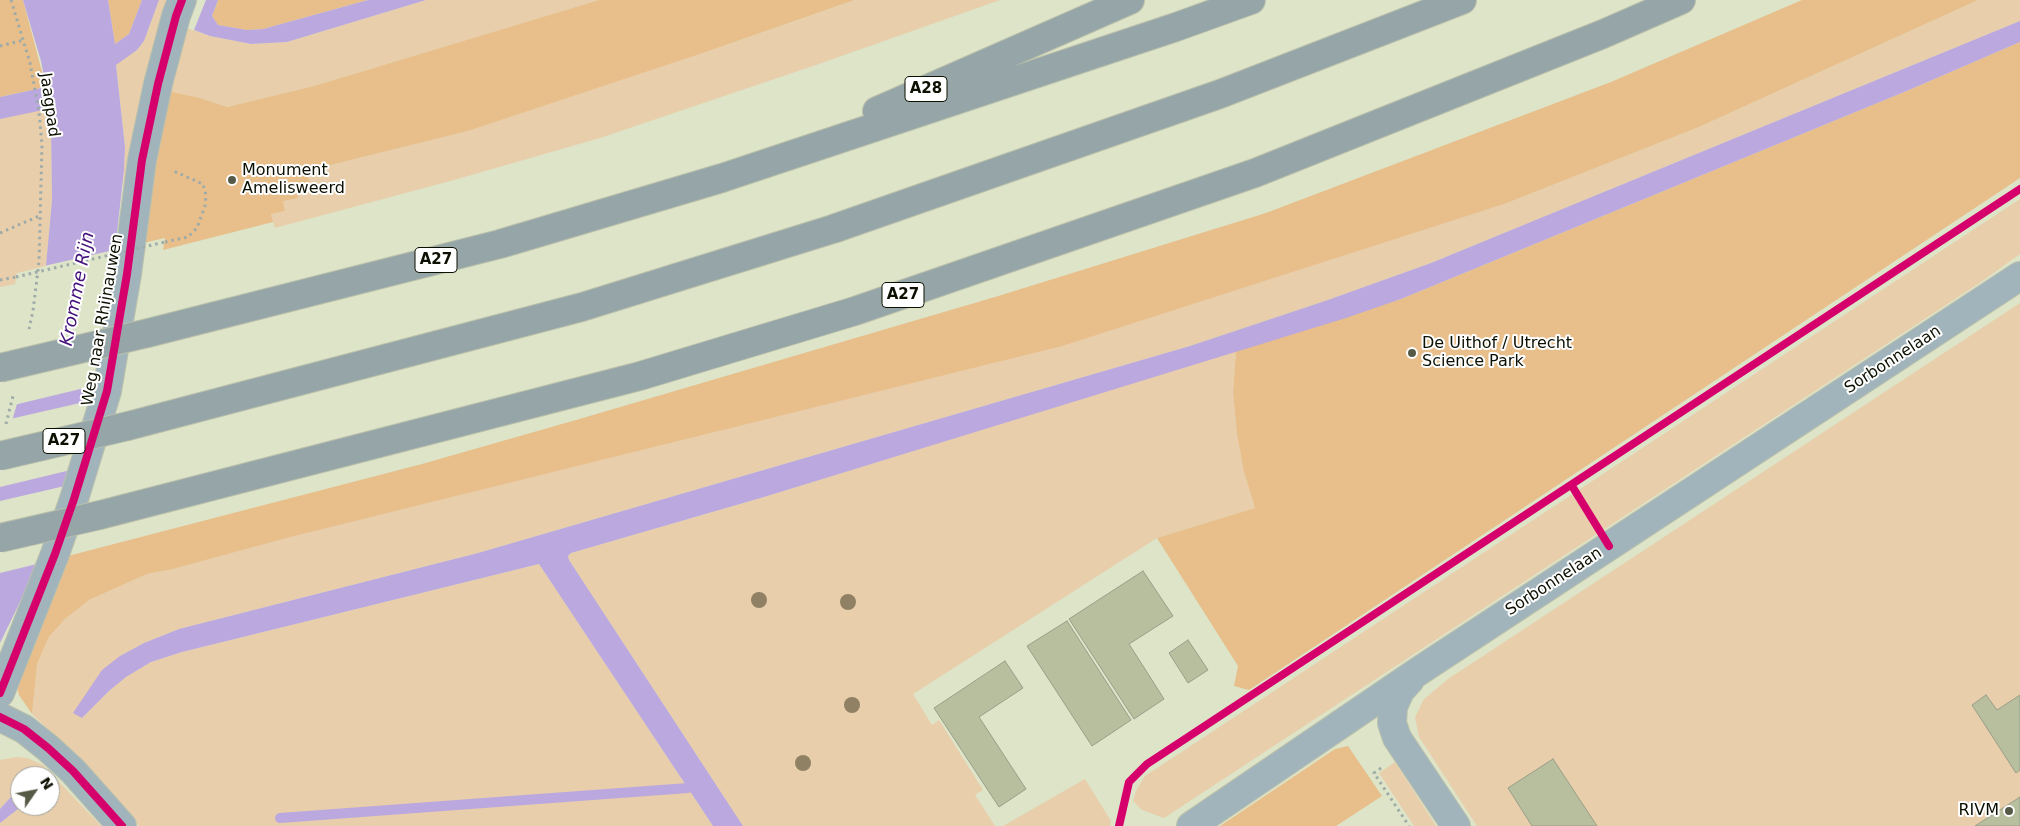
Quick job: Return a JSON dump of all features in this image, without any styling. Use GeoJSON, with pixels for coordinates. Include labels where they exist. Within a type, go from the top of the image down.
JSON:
{"type":"FeatureCollection","features":[{"type":"Feature","properties":{"kind":"highway","name":"A28"},"geometry":{"type":"LineString","coordinates":[[722,178],[1130,0]]}},
{"type":"Feature","properties":{"kind":"highway","name":"A27"},"geometry":{"type":"LineString","coordinates":[[0,368],[148,333],[500,244],[722,178],[1176,27],[1251,0]]}},
{"type":"Feature","properties":{"kind":"highway","name":"A27"},"geometry":{"type":"LineString","coordinates":[[0,456],[128,426],[582,307],[833,229],[1220,94],[1462,0]]}},
{"type":"Feature","properties":{"kind":"highway","name":"A27"},"geometry":{"type":"LineString","coordinates":[[0,538],[100,515],[640,376],[856,311],[1254,173],[1603,34],[1681,0]]}},
{"type":"Feature","properties":{"kind":"street","name":"Weg naar Rhijnauwen"},"geometry":{"type":"LineString","coordinates":[[0,693],[58,545],[107,391],[127,274],[142,160],[158,84],[182,0]]}},
{"type":"Feature","properties":{"kind":"street","name":"Sorbonnelaan"},"geometry":{"type":"LineString","coordinates":[[1191,826],[1416,673],[2020,276]]}},
{"type":"Feature","properties":{"kind":"street"},"geometry":{"type":"LineString","coordinates":[[1416,673],[1400,691],[1393,707],[1392,723],[1397,738],[1456,826]]}},
{"type":"Feature","properties":{"kind":"street"},"geometry":{"type":"LineString","coordinates":[[0,717],[24,729],[48,748],[73,771],[122,826]]}},
{"type":"Feature","properties":{"kind":"path"},"geometry":{"type":"LineString","coordinates":[[0,46],[24,40]]}},
{"type":"Feature","properties":{"kind":"path"},"geometry":{"type":"LineString","coordinates":[[0,280],[188,237],[197,228],[205,206],[206,195],[203,184],[165,168]]}},
{"type":"Feature","properties":{"kind":"shaded area"},"geometry":{"type":"Polygon","coordinates":[[[0,0],[23,0],[46,87],[0,97],[0,0]]]}},
{"type":"Feature","properties":{"kind":"shaded area"},"geometry":{"type":"Polygon","coordinates":[[[108,0],[142,0],[129,34],[115,44],[108,0]]]}},
{"type":"Feature","properties":{"kind":"shaded area"},"geometry":{"type":"Polygon","coordinates":[[[159,0],[172,0],[115,259],[123,189],[125,147],[116,64],[137,50],[144,41],[159,0]]]}},
{"type":"Feature","properties":{"kind":"shaded area"},"geometry":{"type":"Polygon","coordinates":[[[218,0],[368,0],[263,29],[247,30],[218,25],[212,16],[218,0]]]}},
{"type":"Feature","properties":{"kind":"shaded area"},"geometry":{"type":"Polygon","coordinates":[[[426,0],[599,0],[314,86],[227,107],[200,98],[163,90],[181,26],[210,36],[251,44],[287,42],[426,0]]]}},
{"type":"Feature","properties":{"kind":"shaded area"},"geometry":{"type":"Polygon","coordinates":[[[599,0],[855,0],[468,131],[306,171],[310,184],[295,187],[298,198],[283,201],[285,211],[271,214],[273,222],[163,250],[165,238],[139,244],[163,90],[200,98],[227,107],[314,86],[599,0]]]}},
{"type":"Feature","properties":{"kind":"shaded area"},"geometry":{"type":"Polygon","coordinates":[[[856,0],[1000,0],[600,138],[454,180],[275,228],[271,214],[285,211],[283,201],[306,171],[468,131],[856,0]]]}},
{"type":"Feature","properties":{"kind":"shaded area"},"geometry":{"type":"Polygon","coordinates":[[[1802,0],[1978,0],[1699,127],[1507,203],[1062,346],[147,574],[89,600],[65,619],[49,637],[37,664],[32,714],[19,695],[16,683],[64,557],[422,464],[576,420],[995,297],[1266,213],[1611,82],[1802,0]]]}},
{"type":"Feature","properties":{"kind":"shaded area"},"geometry":{"type":"Polygon","coordinates":[[[1978,0],[2020,0],[2020,21],[1431,263],[1190,346],[478,553],[179,629],[144,643],[120,656],[82,718],[126,677],[151,662],[182,652],[539,564],[713,826],[139,826],[86,765],[32,714],[37,664],[49,637],[65,619],[89,600],[147,574],[173,569],[1507,203],[1699,127],[1978,0]]]}},
{"type":"Feature","properties":{"kind":"shaded area"},"geometry":{"type":"Polygon","coordinates":[[[2020,42],[2020,178],[1249,690],[1234,686],[1238,666],[1157,538],[1255,508],[1244,472],[1237,435],[1233,392],[1236,351],[1401,299],[1909,90],[2020,42]]]}},
{"type":"Feature","properties":{"kind":"shaded area"},"geometry":{"type":"Polygon","coordinates":[[[48,108],[51,125],[52,199],[46,266],[17,273],[15,284],[0,287],[0,119],[48,108]]]}},
{"type":"Feature","properties":{"kind":"shaded area"},"geometry":{"type":"Polygon","coordinates":[[[2020,199],[2020,254],[1981,282],[1164,818],[1142,810],[1133,801],[1136,791],[1145,776],[2020,199]]]}},
{"type":"Feature","properties":{"kind":"shaded area"},"geometry":{"type":"Polygon","coordinates":[[[2020,303],[2020,797],[1975,826],[1477,826],[1419,737],[1415,717],[1424,699],[1448,679],[2020,303]]]}},
{"type":"Feature","properties":{"kind":"shaded area"},"geometry":{"type":"Polygon","coordinates":[[[1236,351],[1233,392],[1237,435],[1244,472],[1255,508],[1157,538],[913,694],[932,725],[939,720],[983,790],[975,795],[995,826],[743,826],[569,560],[568,556],[571,553],[764,497],[1236,351]]]}},
{"type":"Feature","properties":{"kind":"shaded area"},"geometry":{"type":"Polygon","coordinates":[[[1348,746],[1382,796],[1336,826],[1220,826],[1335,749],[1348,746]]]}},
{"type":"Feature","properties":{"kind":"shaded area"},"geometry":{"type":"Polygon","coordinates":[[[17,757],[27,758],[44,766],[10,766],[10,798],[0,809],[0,760],[17,757]]]}},
{"type":"Feature","properties":{"kind":"shaded area"},"geometry":{"type":"Polygon","coordinates":[[[1395,762],[1436,826],[1414,826],[1379,773],[1395,762]]]}},
{"type":"Feature","properties":{"kind":"shaded area"},"geometry":{"type":"Polygon","coordinates":[[[1085,779],[1111,821],[1110,826],[1003,826],[1085,779]]]}},
{"type":"Feature","properties":{"kind":"shaded area"},"geometry":{"type":"Polygon","coordinates":[[[60,783],[101,826],[0,826],[0,823],[10,815],[60,816],[60,783]]]}},
{"type":"Feature","properties":{"kind":"water","name":"Kromme Rijn"},"geometry":{"type":"Polygon","coordinates":[[[23,0],[108,0],[115,44],[129,34],[142,0],[159,0],[144,41],[137,50],[116,65],[125,147],[124,170],[107,322],[94,387],[72,472],[39,563],[0,643],[0,461],[17,404],[45,276],[52,200],[51,125],[48,109],[0,119],[0,97],[46,87],[41,61],[23,0]]]}},
{"type":"Feature","properties":{"kind":"water"},"geometry":{"type":"Polygon","coordinates":[[[206,0],[218,0],[212,16],[218,25],[247,30],[263,29],[368,0],[426,0],[287,42],[251,44],[210,36],[194,30],[206,0]]]}},
{"type":"Feature","properties":{"kind":"water"},"geometry":{"type":"Polygon","coordinates":[[[2020,21],[2020,42],[1909,90],[1401,299],[1346,318],[764,497],[571,553],[568,556],[569,560],[743,826],[713,826],[539,564],[182,652],[151,662],[126,677],[82,718],[73,713],[102,670],[120,656],[144,643],[179,629],[478,553],[1190,346],[1431,263],[2020,21]]]}},
{"type":"Feature","properties":{"kind":"water"},"geometry":{"type":"Polygon","coordinates":[[[10,798],[10,815],[0,823],[0,809],[10,798]]]}},
{"type":"Feature","properties":{"kind":"pier"},"geometry":{"type":"Polygon","coordinates":[[[118,249],[97,385],[14,405],[44,266],[118,249]]]}},
{"type":"Feature","properties":{"kind":"pier"},"geometry":{"type":"Polygon","coordinates":[[[93,400],[75,469],[0,487],[0,452],[10,419],[93,400]]]}},
{"type":"Feature","properties":{"kind":"pier"},"geometry":{"type":"Polygon","coordinates":[[[69,485],[41,563],[0,573],[0,501],[69,485]]]}},
{"type":"Feature","properties":{"kind":"building"},"geometry":{"type":"Polygon","coordinates":[[[1143,571],[1173,616],[1129,644],[1164,699],[1134,719],[1069,619],[1143,571]]]}},
{"type":"Feature","properties":{"kind":"building"},"geometry":{"type":"Polygon","coordinates":[[[1067,621],[1131,720],[1092,746],[1027,646],[1067,621]]]}},
{"type":"Feature","properties":{"kind":"building"},"geometry":{"type":"Polygon","coordinates":[[[1188,640],[1208,670],[1188,683],[1169,653],[1188,640]]]}},
{"type":"Feature","properties":{"kind":"building"},"geometry":{"type":"Polygon","coordinates":[[[1005,661],[1023,688],[979,717],[1026,789],[999,807],[934,708],[1005,661]]]}},
{"type":"Feature","properties":{"kind":"building"},"geometry":{"type":"Polygon","coordinates":[[[1986,695],[1997,710],[2020,695],[2020,770],[2016,773],[1972,705],[1986,695]]]}},
{"type":"Feature","properties":{"kind":"building"},"geometry":{"type":"Polygon","coordinates":[[[1553,759],[1597,826],[1532,826],[1508,788],[1553,759]]]}},
{"type":"Feature","properties":{"kind":"building","name":"RIVM"},"geometry":{"type":"Polygon","coordinates":[[[2020,797],[2020,826],[1975,826],[2020,797]]]}},
{"type":"Feature","properties":{"kind":"waterway"},"geometry":{"type":"LineString","coordinates":[[280,818],[688,788]]}},
{"type":"Feature","properties":{"kind":"cycle path"},"geometry":{"type":"LineString","coordinates":[[0,693],[55,554],[107,391],[127,274],[142,160],[158,84],[182,0]]}},
{"type":"Feature","properties":{"kind":"cycle path"},"geometry":{"type":"LineString","coordinates":[[1119,826],[1129,782],[1147,764],[2020,189]]}},
{"type":"Feature","properties":{"kind":"cycle path"},"geometry":{"type":"LineString","coordinates":[[1572,486],[1609,546]]}},
{"type":"Feature","properties":{"kind":"cycle path"},"geometry":{"type":"LineString","coordinates":[[0,717],[24,729],[48,748],[73,771],[122,826]]}},
{"type":"Feature","properties":{"kind":"place","name":"Monument Amelisweerd"},"geometry":{"type":"Point","coordinates":[232,180]}},
{"type":"Feature","properties":{"kind":"place","name":"De Uithof / Utrecht Science Park"},"geometry":{"type":"Point","coordinates":[1412,353]}},
{"type":"Feature","properties":{"kind":"place","name":"RIVM"},"geometry":{"type":"Point","coordinates":[2009,811]}}]}
